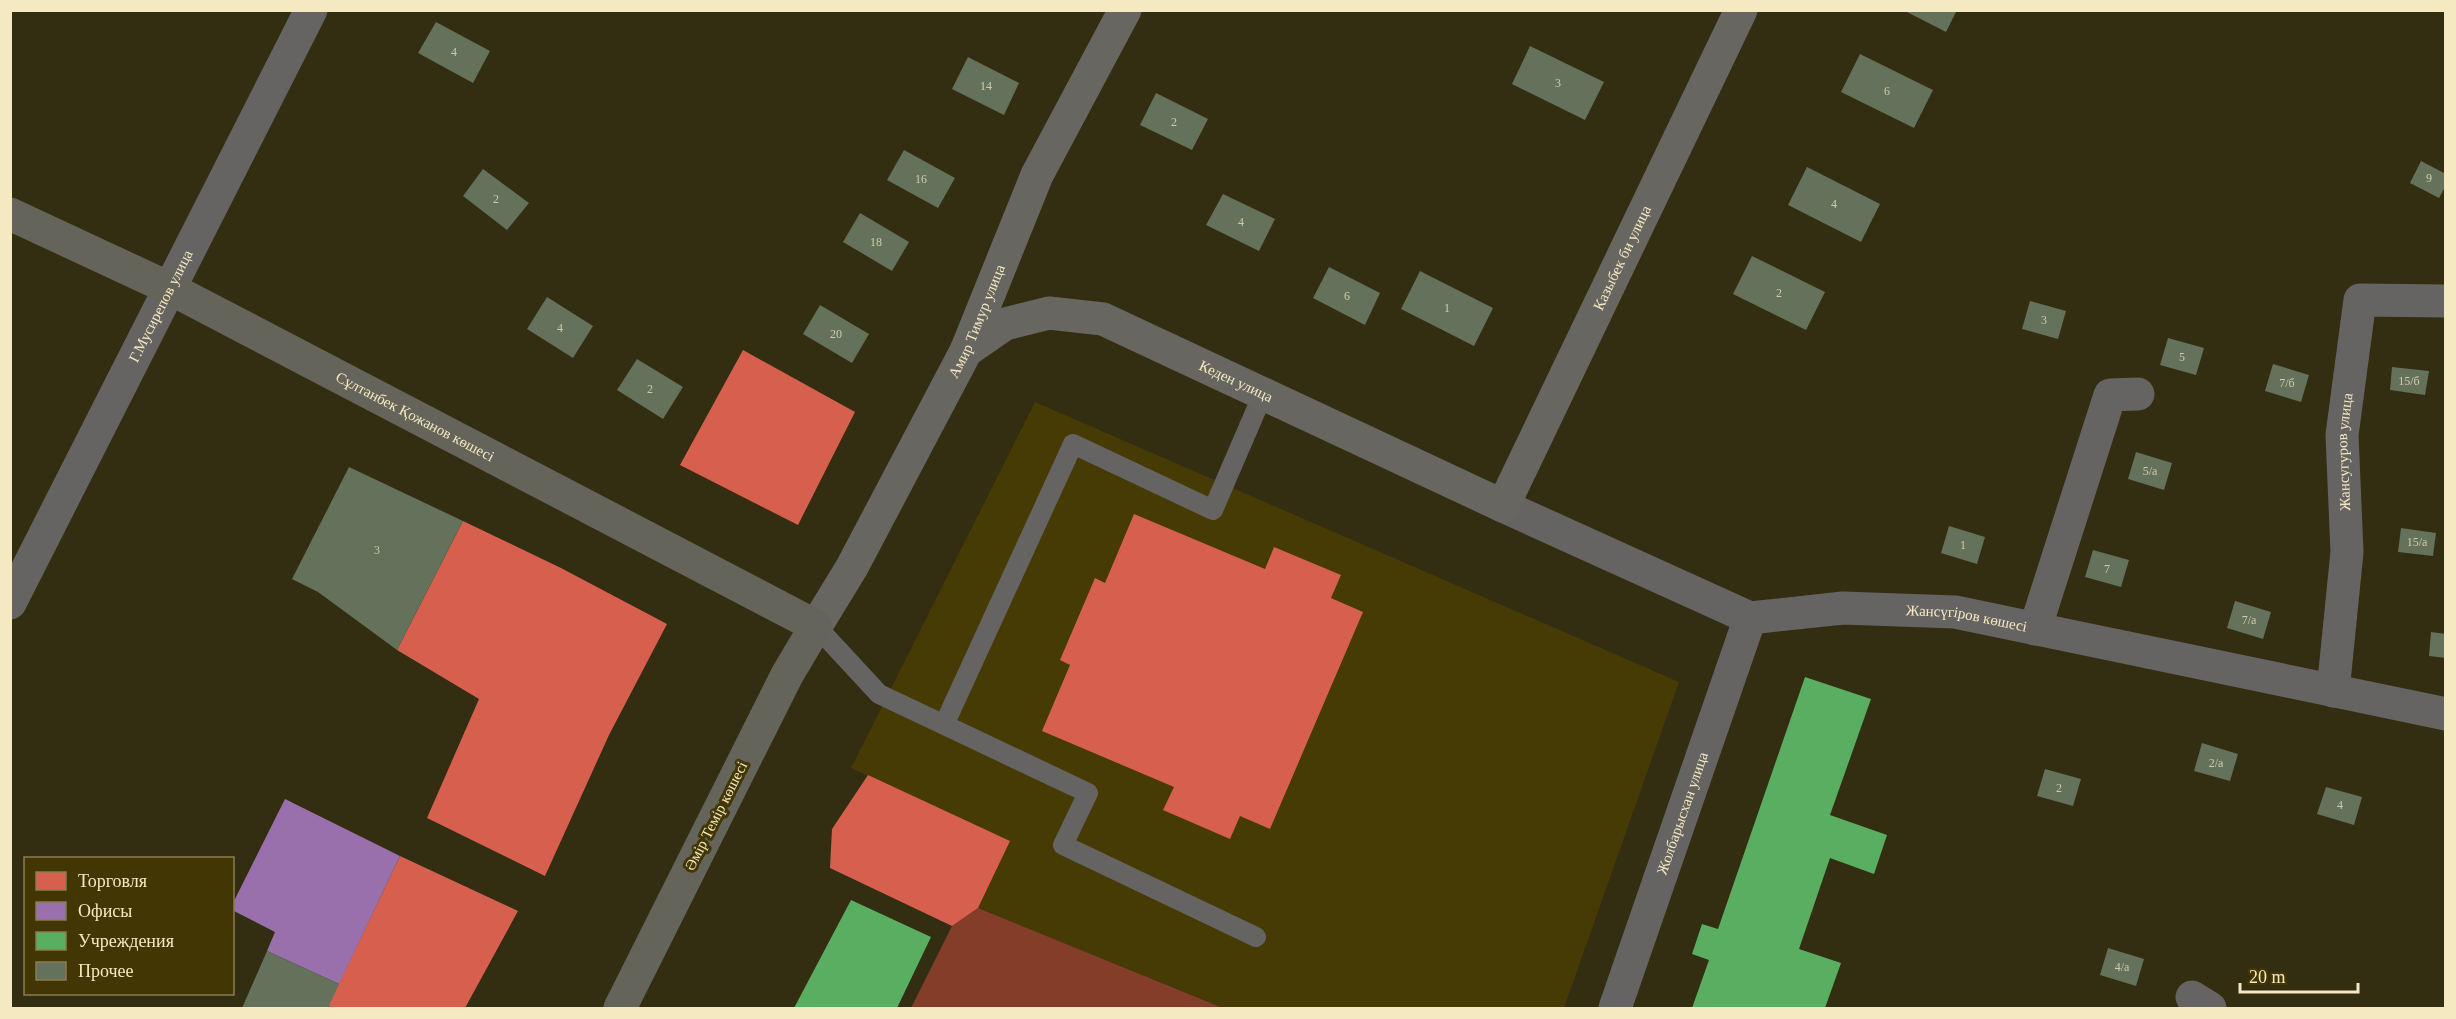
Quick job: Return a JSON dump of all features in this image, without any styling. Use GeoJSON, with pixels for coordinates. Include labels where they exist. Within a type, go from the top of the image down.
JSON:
{"type":"FeatureCollection","features":[{"type":"Feature","properties":{"kind":"main road","name":"Амир Тимур улица"},"geometry":{"type":"LineString","coordinates":[[816,626],[852,567],[966,351],[1037,175],[1125,10]]}},
{"type":"Feature","properties":{"kind":"main road","name":"Казыбек би улица"},"geometry":{"type":"LineString","coordinates":[[1503,506],[1742,10]]}},
{"type":"Feature","properties":{"kind":"main road","name":"Сұлтанбек Қожанов көшесі"},"geometry":{"type":"LineString","coordinates":[[10,214],[170,288],[816,626]]}},
{"type":"Feature","properties":{"kind":"main road","name":"Кеден улица"},"geometry":{"type":"LineString","coordinates":[[966,351],[1005,324],[1049,314],[1103,319],[1503,506]]}},
{"type":"Feature","properties":{"kind":"main road","name":"Әмір Темір көшесі"},"geometry":{"type":"LineString","coordinates":[[620,1008],[787,675],[816,626]]}},
{"type":"Feature","properties":{"kind":"street","name":"Г.Мусирепов улица"},"geometry":{"type":"LineString","coordinates":[[10,603],[311,10]]}},
{"type":"Feature","properties":{"kind":"street","name":"Жансугуров улица"},"geometry":{"type":"LineString","coordinates":[[2333,691],[2347,552],[2342,435],[2360,300],[2445,301]]}},
{"type":"Feature","properties":{"kind":"street"},"geometry":{"type":"LineString","coordinates":[[2035,629],[2110,395],[2138,394]]}},
{"type":"Feature","properties":{"kind":"street"},"geometry":{"type":"LineString","coordinates":[[1503,506],[1750,618]]}},
{"type":"Feature","properties":{"kind":"street","name":"Жансүгіров көшесі"},"geometry":{"type":"LineString","coordinates":[[1750,618],[1843,608],[1954,612],[2445,714]]}},
{"type":"Feature","properties":{"kind":"street","name":"Жолбарысхан улица"},"geometry":{"type":"LineString","coordinates":[[1615,1008],[1750,618]]}},
{"type":"Feature","properties":{"kind":"lane"},"geometry":{"type":"LineString","coordinates":[[944,725],[1073,444],[1213,510],[1263,394]]}},
{"type":"Feature","properties":{"kind":"lane"},"geometry":{"type":"LineString","coordinates":[[816,626],[879,694],[1088,793],[1063,845],[1256,937]]}},
{"type":"Feature","properties":{"kind":"shaded area"},"geometry":{"type":"Polygon","coordinates":[[[1035,402],[1679,682],[1564,1008],[1223,1008],[978,908],[910,795],[851,768],[1035,402]]]}},
{"type":"Feature","properties":{"kind":"shaded area"},"geometry":{"type":"Polygon","coordinates":[[[978,908],[1223,1008],[911,1008],[952,926],[978,908]]]}},
{"type":"Feature","properties":{"kind":"building: Торговля"},"geometry":{"type":"Polygon","coordinates":[[[743,350],[855,412],[798,525],[680,465],[743,350]]]}},
{"type":"Feature","properties":{"kind":"building: Торговля"},"geometry":{"type":"Polygon","coordinates":[[[1134,514],[1265,569],[1274,547],[1341,575],[1331,598],[1363,612],[1270,829],[1240,816],[1230,839],[1163,810],[1174,787],[1042,731],[1070,665],[1060,660],[1095,578],[1105,583],[1134,514]]]}},
{"type":"Feature","properties":{"kind":"building: Торговля"},"geometry":{"type":"Polygon","coordinates":[[[463,521],[561,568],[667,624],[609,735],[545,876],[427,818],[479,699],[397,650],[463,521]]]}},
{"type":"Feature","properties":{"kind":"building: Торговля"},"geometry":{"type":"Polygon","coordinates":[[[868,775],[1010,841],[978,908],[952,926],[830,868],[832,829],[868,775]]]}},
{"type":"Feature","properties":{"kind":"building: Торговля"},"geometry":{"type":"Polygon","coordinates":[[[400,856],[518,911],[465,1008],[333,1008],[328,1006],[400,856]]]}},
{"type":"Feature","properties":{"kind":"building: Офисы"},"geometry":{"type":"Polygon","coordinates":[[[285,799],[400,856],[339,984],[267,951],[275,932],[234,911],[234,901],[285,799]]]}},
{"type":"Feature","properties":{"kind":"building: Учреждения"},"geometry":{"type":"Polygon","coordinates":[[[1805,677],[1871,699],[1830,815],[1887,835],[1874,874],[1830,858],[1799,949],[1841,963],[1825,1008],[1692,1008],[1709,960],[1692,954],[1702,924],[1718,929],[1805,677]]]}},
{"type":"Feature","properties":{"kind":"building: Учреждения"},"geometry":{"type":"Polygon","coordinates":[[[851,900],[931,937],[897,1008],[794,1008],[851,900]]]}},
{"type":"Feature","properties":{"kind":"building: Прочее"},"geometry":{"type":"Polygon","coordinates":[[[1903,10],[1957,10],[1946,32],[1903,10]]]}},
{"type":"Feature","properties":{"kind":"building: Прочее"},"geometry":{"type":"Polygon","coordinates":[[[436,22],[490,51],[473,83],[418,53],[436,22]]]}},
{"type":"Feature","properties":{"kind":"building: Прочее"},"geometry":{"type":"Polygon","coordinates":[[[1530,46],[1604,82],[1585,120],[1512,84],[1530,46]]]}},
{"type":"Feature","properties":{"kind":"building: Прочее"},"geometry":{"type":"Polygon","coordinates":[[[1860,54],[1933,90],[1914,128],[1841,92],[1860,54]]]}},
{"type":"Feature","properties":{"kind":"building: Прочее"},"geometry":{"type":"Polygon","coordinates":[[[968,57],[1019,83],[1004,115],[952,89],[968,57]]]}},
{"type":"Feature","properties":{"kind":"building: Прочее"},"geometry":{"type":"Polygon","coordinates":[[[1156,93],[1208,119],[1192,150],[1140,125],[1156,93]]]}},
{"type":"Feature","properties":{"kind":"building: Прочее"},"geometry":{"type":"Polygon","coordinates":[[[904,150],[955,178],[938,208],[887,180],[904,150]]]}},
{"type":"Feature","properties":{"kind":"building: Прочее"},"geometry":{"type":"Polygon","coordinates":[[[2421,161],[2446,174],[2446,185],[2439,198],[2410,183],[2421,161]]]}},
{"type":"Feature","properties":{"kind":"building: Прочее"},"geometry":{"type":"Polygon","coordinates":[[[1807,167],[1880,204],[1861,242],[1788,205],[1807,167]]]}},
{"type":"Feature","properties":{"kind":"building: Прочее"},"geometry":{"type":"Polygon","coordinates":[[[483,169],[529,203],[507,230],[463,196],[483,169]]]}},
{"type":"Feature","properties":{"kind":"building: Прочее"},"geometry":{"type":"Polygon","coordinates":[[[1223,194],[1275,219],[1259,251],[1206,225],[1223,194]]]}},
{"type":"Feature","properties":{"kind":"building: Прочее"},"geometry":{"type":"Polygon","coordinates":[[[860,213],[909,242],[892,271],[843,242],[860,213]]]}},
{"type":"Feature","properties":{"kind":"building: Прочее"},"geometry":{"type":"Polygon","coordinates":[[[1752,256],[1825,292],[1806,330],[1733,294],[1752,256]]]}},
{"type":"Feature","properties":{"kind":"building: Прочее"},"geometry":{"type":"Polygon","coordinates":[[[1329,267],[1380,293],[1365,325],[1313,298],[1329,267]]]}},
{"type":"Feature","properties":{"kind":"building: Прочее"},"geometry":{"type":"Polygon","coordinates":[[[1420,271],[1493,308],[1474,346],[1401,309],[1420,271]]]}},
{"type":"Feature","properties":{"kind":"building: Прочее"},"geometry":{"type":"Polygon","coordinates":[[[547,297],[593,326],[573,358],[527,329],[547,297]]]}},
{"type":"Feature","properties":{"kind":"building: Прочее"},"geometry":{"type":"Polygon","coordinates":[[[2030,301],[2066,311],[2058,339],[2022,329],[2030,301]]]}},
{"type":"Feature","properties":{"kind":"building: Прочее"},"geometry":{"type":"Polygon","coordinates":[[[820,305],[869,334],[852,363],[803,334],[820,305]]]}},
{"type":"Feature","properties":{"kind":"building: Прочее"},"geometry":{"type":"Polygon","coordinates":[[[2168,338],[2204,348],[2196,375],[2160,365],[2168,338]]]}},
{"type":"Feature","properties":{"kind":"building: Прочее"},"geometry":{"type":"Polygon","coordinates":[[[637,359],[683,387],[663,419],[617,390],[637,359]]]}},
{"type":"Feature","properties":{"kind":"building: Прочее"},"geometry":{"type":"Polygon","coordinates":[[[2273,364],[2309,375],[2301,402],[2265,391],[2273,364]]]}},
{"type":"Feature","properties":{"kind":"building: Прочее"},"geometry":{"type":"Polygon","coordinates":[[[2392,367],[2429,371],[2425,395],[2390,390],[2392,367]]]}},
{"type":"Feature","properties":{"kind":"building: Прочее"},"geometry":{"type":"Polygon","coordinates":[[[2136,452],[2172,463],[2164,490],[2128,479],[2136,452]]]}},
{"type":"Feature","properties":{"kind":"building: Прочее"},"geometry":{"type":"Polygon","coordinates":[[[349,467],[463,521],[397,650],[318,592],[292,579],[349,467]]]}},
{"type":"Feature","properties":{"kind":"building: Прочее"},"geometry":{"type":"Polygon","coordinates":[[[1949,526],[1985,537],[1977,564],[1941,553],[1949,526]]]}},
{"type":"Feature","properties":{"kind":"building: Прочее"},"geometry":{"type":"Polygon","coordinates":[[[2401,528],[2436,533],[2433,556],[2398,552],[2401,528]]]}},
{"type":"Feature","properties":{"kind":"building: Прочее"},"geometry":{"type":"Polygon","coordinates":[[[2093,550],[2129,560],[2121,587],[2085,577],[2093,550]]]}},
{"type":"Feature","properties":{"kind":"building: Прочее"},"geometry":{"type":"Polygon","coordinates":[[[2235,601],[2271,612],[2263,639],[2227,628],[2235,601]]]}},
{"type":"Feature","properties":{"kind":"building: Прочее"},"geometry":{"type":"Polygon","coordinates":[[[2431,632],[2446,634],[2446,658],[2429,656],[2431,632]]]}},
{"type":"Feature","properties":{"kind":"building: Прочее"},"geometry":{"type":"Polygon","coordinates":[[[2202,743],[2238,754],[2230,781],[2194,771],[2202,743]]]}},
{"type":"Feature","properties":{"kind":"building: Прочее"},"geometry":{"type":"Polygon","coordinates":[[[2045,769],[2081,779],[2073,806],[2037,796],[2045,769]]]}},
{"type":"Feature","properties":{"kind":"building: Прочее"},"geometry":{"type":"Polygon","coordinates":[[[2326,787],[2362,797],[2354,825],[2317,814],[2326,787]]]}},
{"type":"Feature","properties":{"kind":"building: Прочее"},"geometry":{"type":"Polygon","coordinates":[[[2108,948],[2144,959],[2136,986],[2100,975],[2108,948]]]}},
{"type":"Feature","properties":{"kind":"building: Прочее"},"geometry":{"type":"Polygon","coordinates":[[[267,951],[339,984],[328,1008],[242,1008],[267,951]]]}}]}
